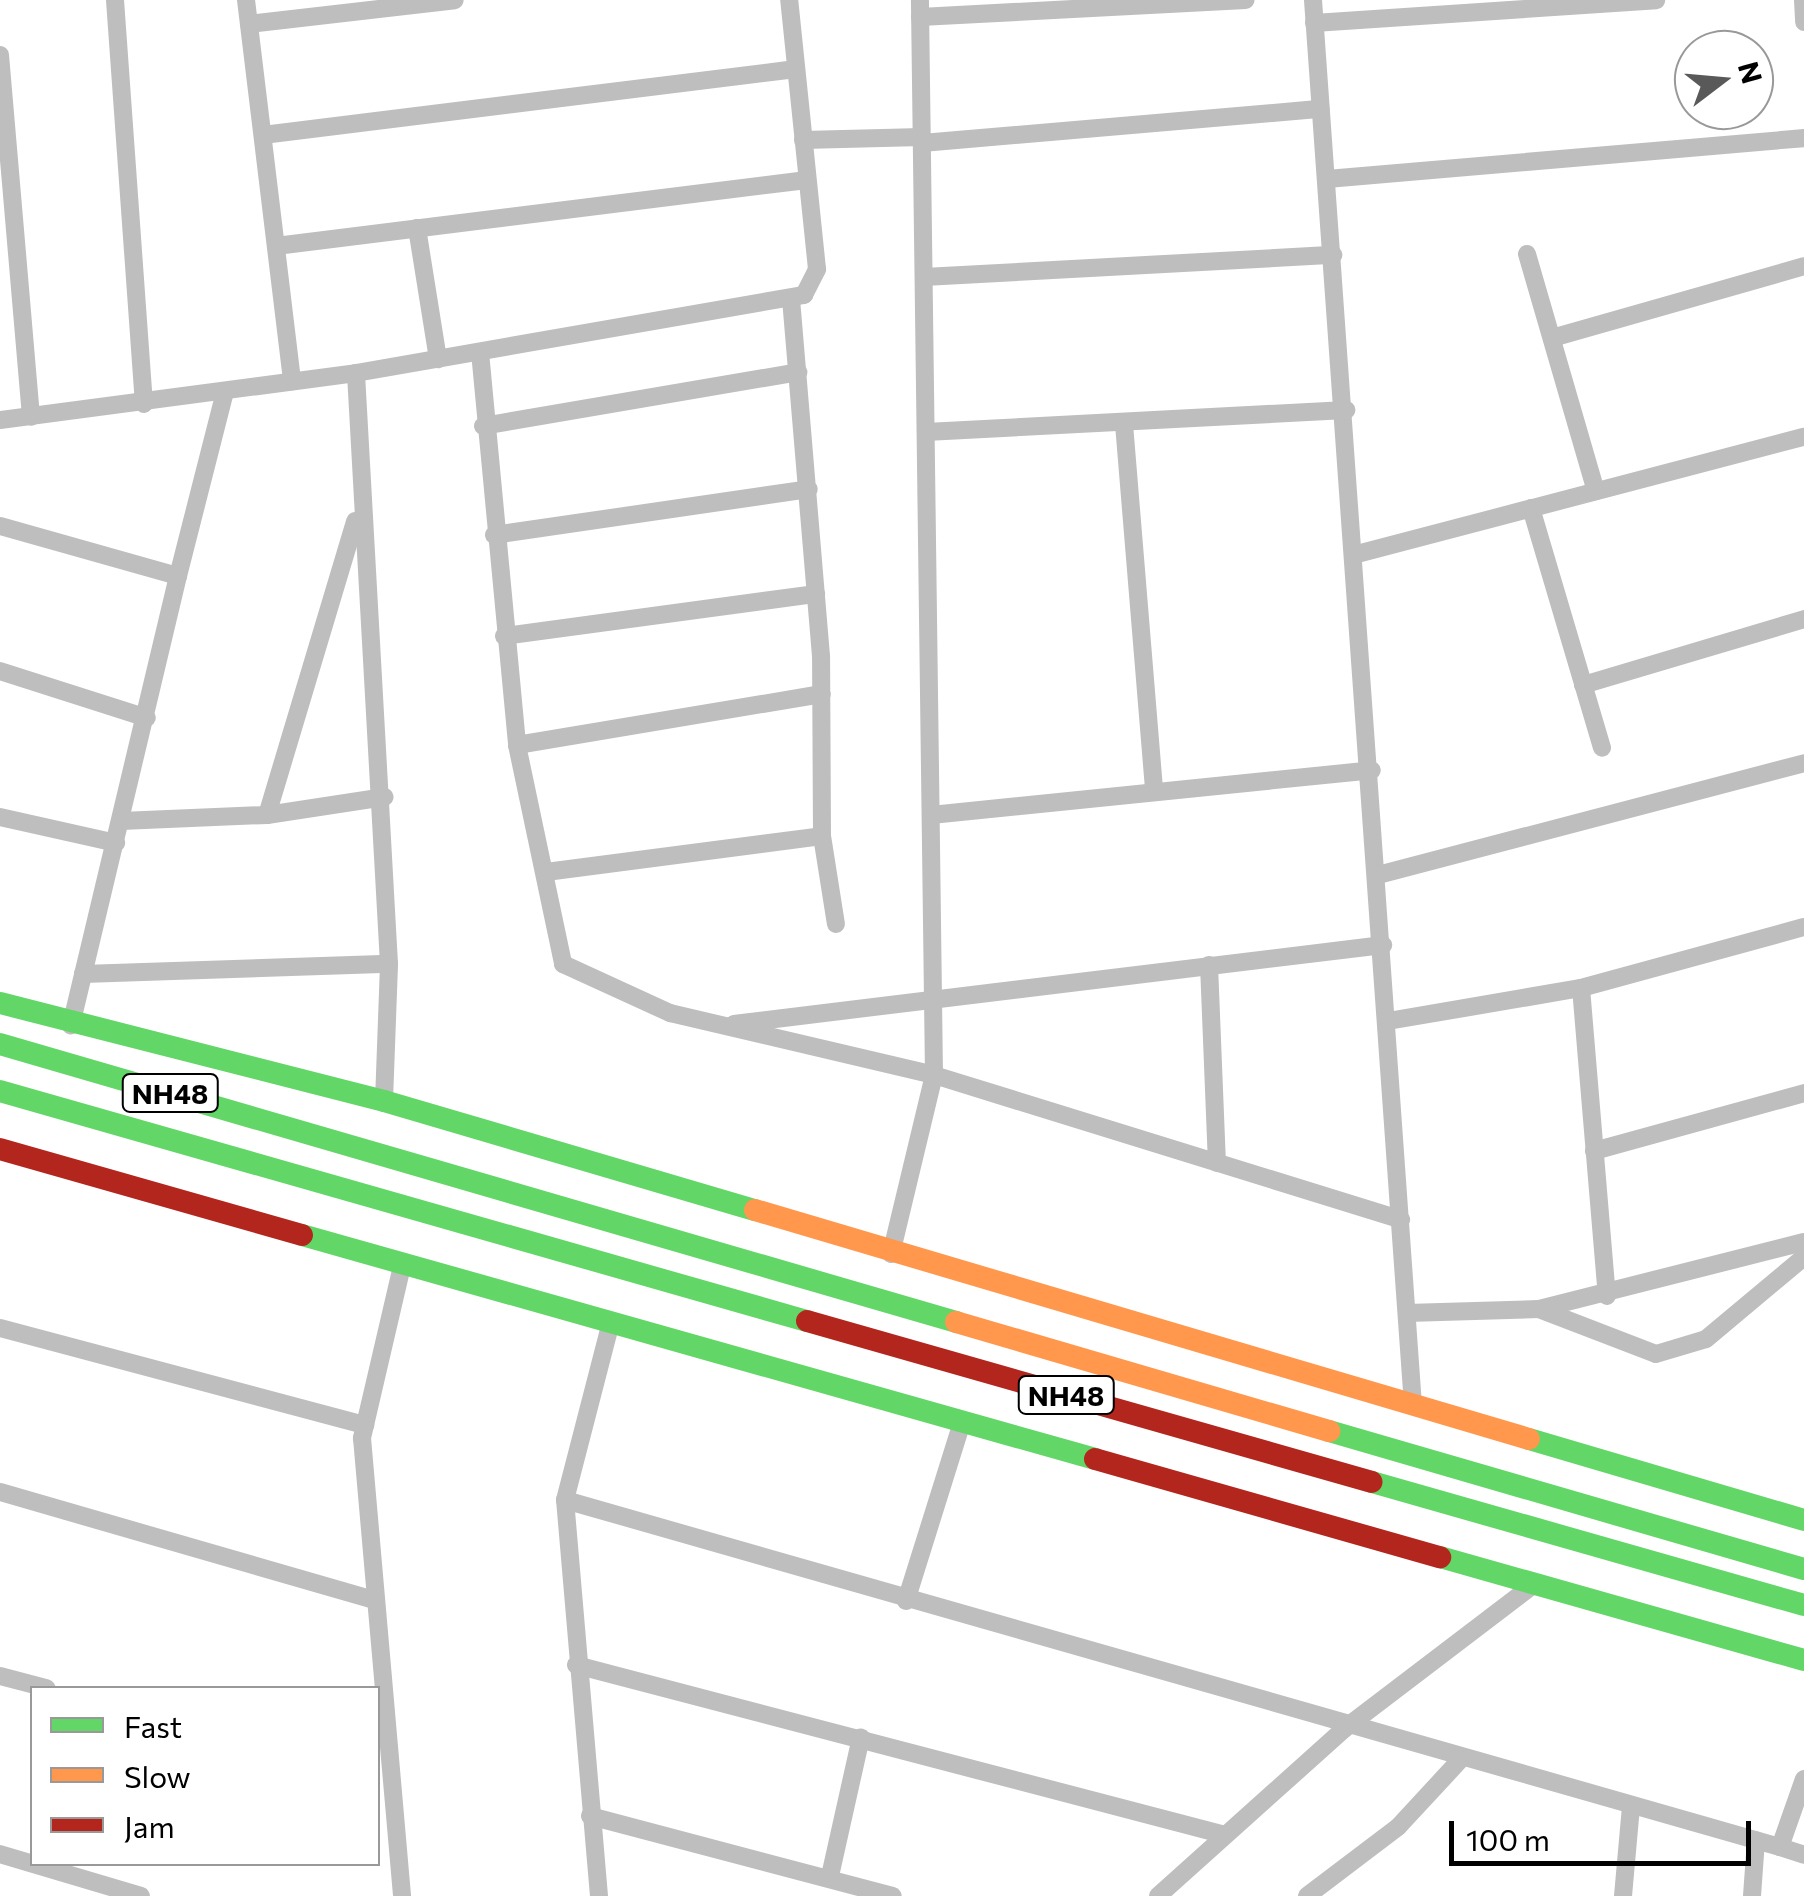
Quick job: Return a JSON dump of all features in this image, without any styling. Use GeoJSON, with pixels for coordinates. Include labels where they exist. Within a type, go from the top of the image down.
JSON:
{"type":"FeatureCollection","features":[{"type":"Feature","properties":{"kind":"main road"},"geometry":{"type":"LineString","coordinates":[[0,1003],[71,1025],[384,1101],[890,1254],[1804,1520]]}},
{"type":"Feature","properties":{"kind":"main road","name":"NH48"},"geometry":{"type":"LineString","coordinates":[[0,1044],[1804,1569]]}},
{"type":"Feature","properties":{"kind":"main road","name":"NH48"},"geometry":{"type":"LineString","coordinates":[[0,1090],[1804,1605]]}},
{"type":"Feature","properties":{"kind":"main road"},"geometry":{"type":"LineString","coordinates":[[0,1149],[961,1425],[1804,1660]]}},
{"type":"Feature","properties":{"kind":"street"},"geometry":{"type":"LineString","coordinates":[[115,0],[144,404]]}},
{"type":"Feature","properties":{"kind":"street"},"geometry":{"type":"LineString","coordinates":[[246,0],[292,381]]}},
{"type":"Feature","properties":{"kind":"street"},"geometry":{"type":"LineString","coordinates":[[249,24],[455,0]]}},
{"type":"Feature","properties":{"kind":"street"},"geometry":{"type":"LineString","coordinates":[[0,420],[356,373],[791,301],[817,269],[789,0]]}},
{"type":"Feature","properties":{"kind":"street"},"geometry":{"type":"LineString","coordinates":[[890,1254],[934,1075],[920,8],[1246,0]]}},
{"type":"Feature","properties":{"kind":"street"},"geometry":{"type":"LineString","coordinates":[[1313,0],[1357,554],[1413,1404]]}},
{"type":"Feature","properties":{"kind":"street"},"geometry":{"type":"LineString","coordinates":[[1314,23],[1656,0]]}},
{"type":"Feature","properties":{"kind":"street"},"geometry":{"type":"LineString","coordinates":[[1802,0],[1804,22]]}},
{"type":"Feature","properties":{"kind":"street"},"geometry":{"type":"LineString","coordinates":[[0,55],[31,417]]}},
{"type":"Feature","properties":{"kind":"street"},"geometry":{"type":"LineString","coordinates":[[263,135],[796,69]]}},
{"type":"Feature","properties":{"kind":"street"},"geometry":{"type":"LineString","coordinates":[[803,140],[922,140],[1322,109]]}},
{"type":"Feature","properties":{"kind":"street"},"geometry":{"type":"LineString","coordinates":[[1327,179],[1804,138]]}},
{"type":"Feature","properties":{"kind":"street"},"geometry":{"type":"LineString","coordinates":[[276,246],[807,180]]}},
{"type":"Feature","properties":{"kind":"street"},"geometry":{"type":"LineString","coordinates":[[417,228],[438,359]]}},
{"type":"Feature","properties":{"kind":"street"},"geometry":{"type":"LineString","coordinates":[[1528,254],[1596,492]]}},
{"type":"Feature","properties":{"kind":"street"},"geometry":{"type":"LineString","coordinates":[[924,278],[1334,255]]}},
{"type":"Feature","properties":{"kind":"street"},"geometry":{"type":"LineString","coordinates":[[1552,338],[1804,266]]}},
{"type":"Feature","properties":{"kind":"street"},"geometry":{"type":"LineString","coordinates":[[791,301],[822,694],[822,836],[836,924]]}},
{"type":"Feature","properties":{"kind":"street"},"geometry":{"type":"LineString","coordinates":[[480,352],[494,535],[517,744],[564,964],[582,979],[723,1025],[934,1075],[1401,1220]]}},
{"type":"Feature","properties":{"kind":"street"},"geometry":{"type":"LineString","coordinates":[[484,426],[798,372]]}},
{"type":"Feature","properties":{"kind":"street"},"geometry":{"type":"LineString","coordinates":[[356,373],[358,511],[385,797],[389,964],[384,1101]]}},
{"type":"Feature","properties":{"kind":"street"},"geometry":{"type":"LineString","coordinates":[[71,1025],[226,392]]}},
{"type":"Feature","properties":{"kind":"street"},"geometry":{"type":"LineString","coordinates":[[926,432],[1346,410]]}},
{"type":"Feature","properties":{"kind":"street"},"geometry":{"type":"LineString","coordinates":[[1124,424],[1154,792]]}},
{"type":"Feature","properties":{"kind":"street"},"geometry":{"type":"LineString","coordinates":[[1357,554],[1804,437]]}},
{"type":"Feature","properties":{"kind":"street"},"geometry":{"type":"LineString","coordinates":[[494,535],[808,489]]}},
{"type":"Feature","properties":{"kind":"street"},"geometry":{"type":"LineString","coordinates":[[1531,508],[1602,748]]}},
{"type":"Feature","properties":{"kind":"street"},"geometry":{"type":"LineString","coordinates":[[266,816],[358,511]]}},
{"type":"Feature","properties":{"kind":"street"},"geometry":{"type":"LineString","coordinates":[[0,526],[178,576]]}},
{"type":"Feature","properties":{"kind":"street"},"geometry":{"type":"LineString","coordinates":[[504,636],[816,594]]}},
{"type":"Feature","properties":{"kind":"street"},"geometry":{"type":"LineString","coordinates":[[1583,685],[1804,619]]}},
{"type":"Feature","properties":{"kind":"street"},"geometry":{"type":"LineString","coordinates":[[0,671],[147,718]]}},
{"type":"Feature","properties":{"kind":"street"},"geometry":{"type":"LineString","coordinates":[[517,744],[822,694]]}},
{"type":"Feature","properties":{"kind":"street"},"geometry":{"type":"LineString","coordinates":[[1378,875],[1804,764]]}},
{"type":"Feature","properties":{"kind":"street"},"geometry":{"type":"LineString","coordinates":[[930,815],[1372,770]]}},
{"type":"Feature","properties":{"kind":"street"},"geometry":{"type":"LineString","coordinates":[[121,821],[266,816],[385,797]]}},
{"type":"Feature","properties":{"kind":"street"},"geometry":{"type":"LineString","coordinates":[[0,817],[116,844]]}},
{"type":"Feature","properties":{"kind":"street"},"geometry":{"type":"LineString","coordinates":[[546,872],[822,836]]}},
{"type":"Feature","properties":{"kind":"street"},"geometry":{"type":"LineString","coordinates":[[1388,1021],[1581,988],[1804,927]]}},
{"type":"Feature","properties":{"kind":"street"},"geometry":{"type":"LineString","coordinates":[[723,1025],[933,995],[1383,945]]}},
{"type":"Feature","properties":{"kind":"street"},"geometry":{"type":"LineString","coordinates":[[84,974],[389,964]]}},
{"type":"Feature","properties":{"kind":"street"},"geometry":{"type":"LineString","coordinates":[[1209,965],[1217,1163]]}},
{"type":"Feature","properties":{"kind":"street"},"geometry":{"type":"LineString","coordinates":[[1581,988],[1607,1296]]}},
{"type":"Feature","properties":{"kind":"street"},"geometry":{"type":"LineString","coordinates":[[1594,1152],[1804,1092]]}},
{"type":"Feature","properties":{"kind":"street"},"geometry":{"type":"LineString","coordinates":[[1407,1312],[1539,1309],[1607,1296],[1804,1242]]}},
{"type":"Feature","properties":{"kind":"street"},"geometry":{"type":"LineString","coordinates":[[1539,1309],[1656,1354],[1706,1339],[1804,1256]]}},
{"type":"Feature","properties":{"kind":"street"},"geometry":{"type":"LineString","coordinates":[[378,1686],[365,1425],[402,1266]]}},
{"type":"Feature","properties":{"kind":"street"},"geometry":{"type":"LineString","coordinates":[[599,1896],[576,1664],[565,1500],[610,1322]]}},
{"type":"Feature","properties":{"kind":"street"},"geometry":{"type":"LineString","coordinates":[[0,1328],[365,1425]]}},
{"type":"Feature","properties":{"kind":"street"},"geometry":{"type":"LineString","coordinates":[[906,1600],[961,1425]]}},
{"type":"Feature","properties":{"kind":"street"},"geometry":{"type":"LineString","coordinates":[[0,1492],[373,1600]]}},
{"type":"Feature","properties":{"kind":"street"},"geometry":{"type":"LineString","coordinates":[[565,1500],[1344,1729],[1804,1855]]}},
{"type":"Feature","properties":{"kind":"street"},"geometry":{"type":"LineString","coordinates":[[1158,1896],[1221,1834],[1344,1729],[1533,1585]]}},
{"type":"Feature","properties":{"kind":"street"},"geometry":{"type":"LineString","coordinates":[[576,1664],[1221,1834]]}},
{"type":"Feature","properties":{"kind":"street"},"geometry":{"type":"LineString","coordinates":[[0,1676],[38,1686]]}},
{"type":"Feature","properties":{"kind":"street"},"geometry":{"type":"LineString","coordinates":[[380,1732],[382,1770],[402,1896]]}},
{"type":"Feature","properties":{"kind":"street"},"geometry":{"type":"LineString","coordinates":[[830,1876],[861,1737]]}},
{"type":"Feature","properties":{"kind":"street"},"geometry":{"type":"LineString","coordinates":[[1308,1896],[1398,1827],[1460,1760]]}},
{"type":"Feature","properties":{"kind":"street"},"geometry":{"type":"LineString","coordinates":[[1780,1847],[1804,1780]]}},
{"type":"Feature","properties":{"kind":"street"},"geometry":{"type":"LineString","coordinates":[[1623,1896],[1630,1806]]}},
{"type":"Feature","properties":{"kind":"street"},"geometry":{"type":"LineString","coordinates":[[590,1816],[830,1876],[893,1896]]}},
{"type":"Feature","properties":{"kind":"street"},"geometry":{"type":"LineString","coordinates":[[1752,1896],[1756,1840]]}},
{"type":"Feature","properties":{"kind":"street"},"geometry":{"type":"LineString","coordinates":[[0,1854],[30,1863]]}},
{"type":"Feature","properties":{"kind":"street"},"geometry":{"type":"LineString","coordinates":[[39,1866],[132,1895]]}},
{"type":"Feature","properties":{"kind":"traffic: fast"},"geometry":{"type":"LineString","coordinates":[[0,1003],[384,1101],[755,1210]]}},
{"type":"Feature","properties":{"kind":"traffic: fast"},"geometry":{"type":"LineString","coordinates":[[0,1044],[956,1322]]}},
{"type":"Feature","properties":{"kind":"traffic: fast"},"geometry":{"type":"LineString","coordinates":[[0,1091],[807,1321]]}},
{"type":"Feature","properties":{"kind":"traffic: fast"},"geometry":{"type":"LineString","coordinates":[[302,1235],[1095,1459]]}},
{"type":"Feature","properties":{"kind":"traffic: fast"},"geometry":{"type":"LineString","coordinates":[[1329,1431],[1804,1569]]}},
{"type":"Feature","properties":{"kind":"traffic: fast"},"geometry":{"type":"LineString","coordinates":[[1529,1439],[1804,1520]]}},
{"type":"Feature","properties":{"kind":"traffic: fast"},"geometry":{"type":"LineString","coordinates":[[1372,1482],[1804,1605]]}},
{"type":"Feature","properties":{"kind":"traffic: fast"},"geometry":{"type":"LineString","coordinates":[[1440,1557],[1804,1660]]}},
{"type":"Feature","properties":{"kind":"traffic: slow"},"geometry":{"type":"LineString","coordinates":[[755,1210],[1529,1439]]}},
{"type":"Feature","properties":{"kind":"traffic: slow"},"geometry":{"type":"LineString","coordinates":[[956,1322],[1329,1431]]}},
{"type":"Feature","properties":{"kind":"traffic: jam"},"geometry":{"type":"LineString","coordinates":[[0,1149],[302,1235]]}},
{"type":"Feature","properties":{"kind":"traffic: jam"},"geometry":{"type":"LineString","coordinates":[[807,1321],[1372,1482]]}},
{"type":"Feature","properties":{"kind":"traffic: jam"},"geometry":{"type":"LineString","coordinates":[[1095,1459],[1440,1557]]}}]}
